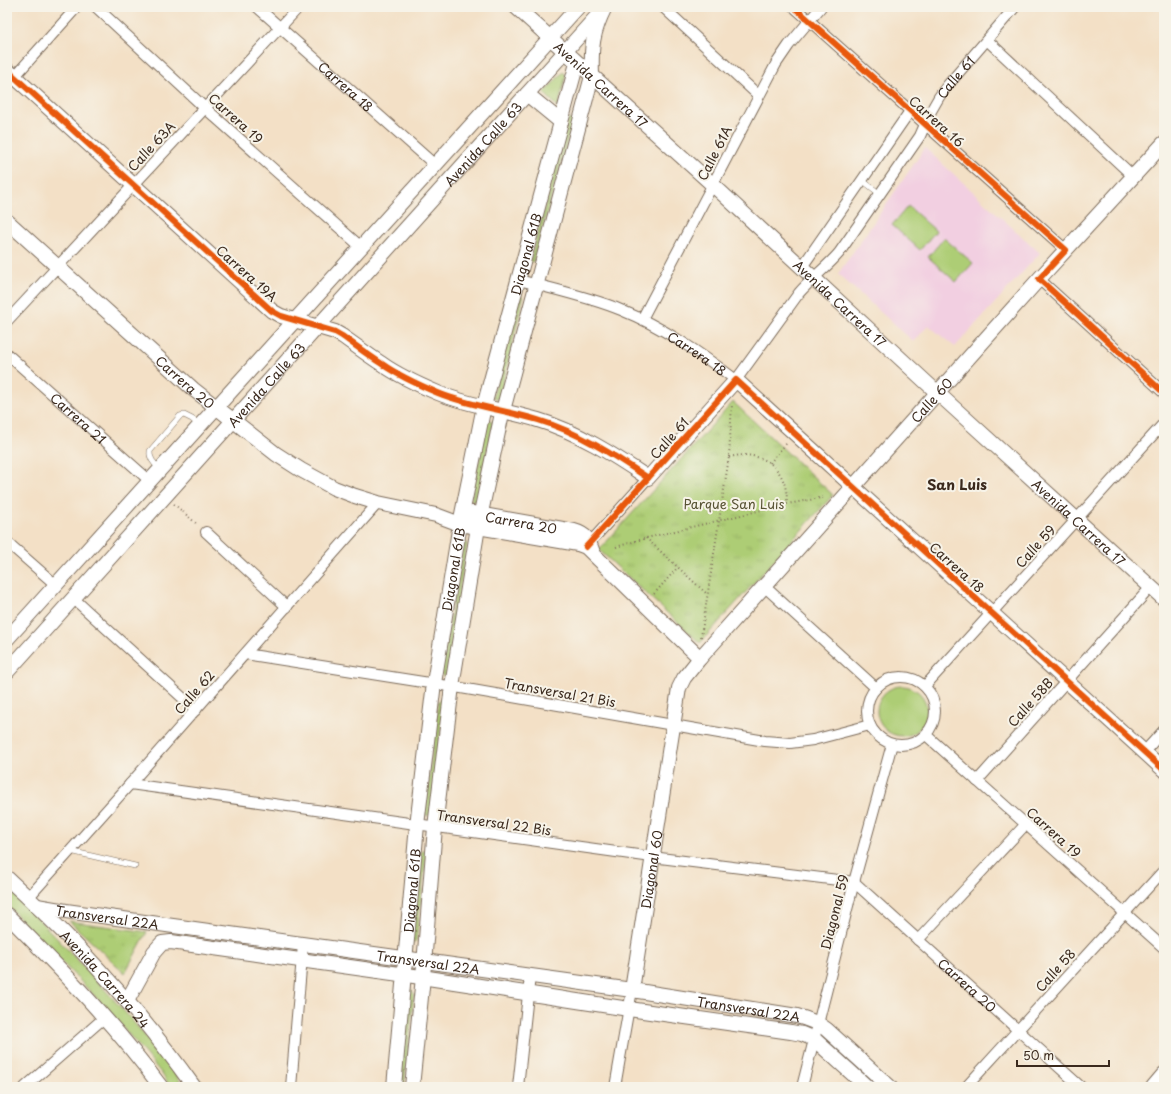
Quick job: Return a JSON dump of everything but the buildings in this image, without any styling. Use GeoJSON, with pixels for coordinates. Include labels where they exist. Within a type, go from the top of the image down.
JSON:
{"type":"FeatureCollection","features":[{"type":"Feature","properties":{"kind":"street"},"geometry":{"type":"LineString","coordinates":[[10,77],[77,7]]}},
{"type":"Feature","properties":{"kind":"street","name":"Carrera 19"},"geometry":{"type":"LineString","coordinates":[[96,7],[205,108],[361,247]]}},
{"type":"Feature","properties":{"kind":"street","name":"Carrera 18"},"geometry":{"type":"LineString","coordinates":[[257,7],[435,166]]}},
{"type":"Feature","properties":{"kind":"street","name":"Calle 63A"},"geometry":{"type":"LineString","coordinates":[[7,321],[298,7]]}},
{"type":"Feature","properties":{"kind":"street","name":"Avenida Carrera 17"},"geometry":{"type":"LineString","coordinates":[[516,7],[712,184],[1164,599]]}},
{"type":"Feature","properties":{"kind":"street","name":"Avenida Calle 63"},"geometry":{"type":"LineString","coordinates":[[7,639],[578,7]]}},
{"type":"Feature","properties":{"kind":"street","name":"Avenida Calle 63"},"geometry":{"type":"LineString","coordinates":[[7,672],[605,7]]}},
{"type":"Feature","properties":{"kind":"street","name":"Diagonal 61B"},"geometry":{"type":"LineString","coordinates":[[412,1087],[436,827],[452,686],[479,521],[503,411],[592,76],[593,38],[605,7]]}},
{"type":"Feature","properties":{"kind":"street"},"geometry":{"type":"LineString","coordinates":[[663,7],[758,95]]}},
{"type":"Feature","properties":{"kind":"street","name":"Carrera 16"},"geometry":{"type":"LineString","coordinates":[[794,7],[1066,250]]}},
{"type":"Feature","properties":{"kind":"street","name":"Calle 61A"},"geometry":{"type":"LineString","coordinates":[[642,319],[758,95],[776,64],[809,20],[821,7]]}},
{"type":"Feature","properties":{"kind":"street","name":"Calle 61"},"geometry":{"type":"LineString","coordinates":[[590,548],[648,478],[736,380],[798,293],[839,253],[920,136],[931,111],[947,86],[1015,7]]}},
{"type":"Feature","properties":{"kind":"street"},"geometry":{"type":"LineString","coordinates":[[987,40],[1134,176]]}},
{"type":"Feature","properties":{"kind":"street","name":"Diagonal 61B"},"geometry":{"type":"LineString","coordinates":[[394,1087],[403,975],[434,683],[461,518],[484,406],[577,63]]}},
{"type":"Feature","properties":{"kind":"street","name":"Carrera 19A"},"geometry":{"type":"LineString","coordinates":[[10,77],[133,185],[272,311],[281,316],[335,332],[382,364],[416,383],[440,394],[538,420],[566,431],[594,444],[648,478]]}},
{"type":"Feature","properties":{"kind":"street"},"geometry":{"type":"LineString","coordinates":[[527,94],[562,122]]}},
{"type":"Feature","properties":{"kind":"street"},"geometry":{"type":"LineString","coordinates":[[802,267],[910,111]]}},
{"type":"Feature","properties":{"kind":"street","name":"Calle 60"},"geometry":{"type":"LineString","coordinates":[[700,658],[1039,279],[1164,143]]}},
{"type":"Feature","properties":{"kind":"street","name":"Carrera 20"},"geometry":{"type":"LineString","coordinates":[[7,221],[193,390],[276,454],[301,470],[334,488],[355,496],[375,507],[479,521],[590,548]]}},
{"type":"Feature","properties":{"kind":"street"},"geometry":{"type":"LineString","coordinates":[[1039,279],[1164,393]]}},
{"type":"Feature","properties":{"kind":"street","name":"Carrera 18"},"geometry":{"type":"LineString","coordinates":[[519,280],[597,301],[642,319],[676,337],[736,380],[1164,770]]}},
{"type":"Feature","properties":{"kind":"street","name":"Carrera 21"},"geometry":{"type":"LineString","coordinates":[[7,354],[150,481]]}},
{"type":"Feature","properties":{"kind":"street","name":"Calle 59"},"geometry":{"type":"LineString","coordinates":[[925,686],[1164,423]]}},
{"type":"Feature","properties":{"kind":"street","name":"Calle 62"},"geometry":{"type":"LineString","coordinates":[[32,902],[70,851],[375,507]]}},
{"type":"Feature","properties":{"kind":"street"},"geometry":{"type":"LineString","coordinates":[[206,532],[287,607]]}},
{"type":"Feature","properties":{"kind":"street"},"geometry":{"type":"LineString","coordinates":[[7,542],[56,585]]}},
{"type":"Feature","properties":{"kind":"street"},"geometry":{"type":"LineString","coordinates":[[590,548],[645,605],[700,658]]}},
{"type":"Feature","properties":{"kind":"street"},"geometry":{"type":"LineString","coordinates":[[764,586],[876,688]]}},
{"type":"Feature","properties":{"kind":"street","name":"Calle 58B"},"geometry":{"type":"LineString","coordinates":[[977,781],[1151,587]]}},
{"type":"Feature","properties":{"kind":"street"},"geometry":{"type":"LineString","coordinates":[[73,598],[196,710]]}},
{"type":"Feature","properties":{"kind":"street","name":"Transversal 21 Bis"},"geometry":{"type":"LineString","coordinates":[[245,654],[434,683],[765,740],[790,742],[813,740],[870,725]]}},
{"type":"Feature","properties":{"kind":"street","name":"Diagonal 60"},"geometry":{"type":"LineString","coordinates":[[615,1087],[629,1009],[679,688],[681,682],[700,658]]}},
{"type":"Feature","properties":{"kind":"street"},"geometry":{"type":"LineString","coordinates":[[904,676],[911,678],[919,681],[925,686],[933,698],[935,706],[936,714],[931,729],[921,739],[910,744],[898,745],[885,742],[874,732],[870,725],[867,710],[871,694],[888,679],[896,677],[904,676]]}},
{"type":"Feature","properties":{"kind":"street"},"geometry":{"type":"LineString","coordinates":[[1144,752],[1164,730]]}},
{"type":"Feature","properties":{"kind":"street","name":"Carrera 19"},"geometry":{"type":"LineString","coordinates":[[926,735],[1164,948]]}},
{"type":"Feature","properties":{"kind":"street","name":"Diagonal 59"},"geometry":{"type":"LineString","coordinates":[[802,1087],[854,882],[892,744]]}},
{"type":"Feature","properties":{"kind":"street","name":"Transversal 22 Bis"},"geometry":{"type":"LineString","coordinates":[[130,784],[652,857],[854,882]]}},
{"type":"Feature","properties":{"kind":"street"},"geometry":{"type":"LineString","coordinates":[[918,940],[1026,824]]}},
{"type":"Feature","properties":{"kind":"street","name":"Calle 58"},"geometry":{"type":"LineString","coordinates":[[966,1087],[1164,870]]}},
{"type":"Feature","properties":{"kind":"street","name":"Avenida Carrera 24"},"geometry":{"type":"LineString","coordinates":[[7,878],[88,959],[127,1001],[194,1087]]}},
{"type":"Feature","properties":{"kind":"street","name":"Carrera 20"},"geometry":{"type":"LineString","coordinates":[[854,882],[1081,1087]]}},
{"type":"Feature","properties":{"kind":"street","name":"Transversal 22A"},"geometry":{"type":"LineString","coordinates":[[32,902],[66,912],[632,990],[797,1016],[818,1023]]}},
{"type":"Feature","properties":{"kind":"street","name":"Avenida Carrera 24"},"geometry":{"type":"LineString","coordinates":[[7,915],[105,1017],[161,1087]]}},
{"type":"Feature","properties":{"kind":"street","name":"Transversal 22A"},"geometry":{"type":"LineString","coordinates":[[127,1001],[154,952],[162,943],[171,942],[423,977],[528,994],[791,1032],[802,1034],[814,1039]]}},
{"type":"Feature","properties":{"kind":"street"},"geometry":{"type":"LineString","coordinates":[[291,1087],[303,945]]}},
{"type":"Feature","properties":{"kind":"street"},"geometry":{"type":"LineString","coordinates":[[518,1087],[530,976]]}},
{"type":"Feature","properties":{"kind":"street"},"geometry":{"type":"LineString","coordinates":[[25,1087],[105,1017]]}},
{"type":"Feature","properties":{"kind":"street"},"geometry":{"type":"LineString","coordinates":[[818,1023],[890,1087]]}},
{"type":"Feature","properties":{"kind":"street"},"geometry":{"type":"LineString","coordinates":[[814,1039],[867,1087]]}},
{"type":"Feature","properties":{"kind":"street"},"geometry":{"type":"LineString","coordinates":[[1153,1087],[1164,1074]]}},
{"type":"Feature","properties":{"kind":"lane"},"geometry":{"type":"LineString","coordinates":[[862,180],[880,194]]}},
{"type":"Feature","properties":{"kind":"lane"},"geometry":{"type":"LineString","coordinates":[[160,469],[149,455],[150,451],[180,416],[184,415],[192,419],[200,426]]}},
{"type":"Feature","properties":{"kind":"lane"},"geometry":{"type":"LineString","coordinates":[[70,851],[136,866]]}},
{"type":"Feature","properties":{"kind":"path"},"geometry":{"type":"LineString","coordinates":[[700,658],[700,643],[729,457],[732,402]]}},
{"type":"Feature","properties":{"kind":"path"},"geometry":{"type":"LineString","coordinates":[[770,463],[787,443]]}},
{"type":"Feature","properties":{"kind":"path"},"geometry":{"type":"LineString","coordinates":[[729,457],[738,455],[755,456],[770,463],[782,477],[787,494],[787,504]]}},
{"type":"Feature","properties":{"kind":"path"},"geometry":{"type":"LineString","coordinates":[[165,496],[206,532]]}},
{"type":"Feature","properties":{"kind":"path"},"geometry":{"type":"LineString","coordinates":[[616,547],[719,520],[787,504],[826,497]]}},
{"type":"Feature","properties":{"kind":"path"},"geometry":{"type":"LineString","coordinates":[[646,538],[708,594]]}},
{"type":"Feature","properties":{"kind":"path"},"geometry":{"type":"LineString","coordinates":[[645,605],[678,567]]}},
{"type":"Feature","properties":{"kind":"shaded area"},"geometry":{"type":"Polygon","coordinates":[[[925,148],[1040,253],[955,347],[928,325],[914,342],[838,274],[925,148]]]}},
{"type":"Feature","properties":{"kind":"green space"},"geometry":{"type":"Polygon","coordinates":[[[563,72],[566,75],[558,107],[544,93],[563,72]]]}},
{"type":"Feature","properties":{"kind":"green space"},"geometry":{"type":"Polygon","coordinates":[[[568,119],[573,120],[533,262],[530,261],[568,119]]]}},
{"type":"Feature","properties":{"kind":"green space"},"geometry":{"type":"Polygon","coordinates":[[[908,206],[936,231],[920,250],[892,225],[908,206]]]}},
{"type":"Feature","properties":{"kind":"green space"},"geometry":{"type":"Polygon","coordinates":[[[944,238],[973,263],[956,282],[928,257],[944,238]]]}},
{"type":"Feature","properties":{"kind":"green space"},"geometry":{"type":"Polygon","coordinates":[[[520,295],[523,299],[499,399],[497,399],[493,397],[520,295]]]}},
{"type":"Feature","properties":{"kind":"green space","name":"Parque San Luis"},"geometry":{"type":"Polygon","coordinates":[[[733,402],[833,495],[700,643],[599,550],[733,402]]]}},
{"type":"Feature","properties":{"kind":"green space"},"geometry":{"type":"Polygon","coordinates":[[[489,420],[493,422],[475,502],[471,500],[487,422],[489,420]]]}},
{"type":"Feature","properties":{"kind":"green space"},"geometry":{"type":"Polygon","coordinates":[[[466,542],[467,545],[446,674],[444,677],[441,674],[463,545],[466,542]]]}},
{"type":"Feature","properties":{"kind":"green space"},"geometry":{"type":"Polygon","coordinates":[[[902,686],[911,688],[922,697],[927,711],[925,720],[916,731],[902,736],[893,734],[882,725],[877,711],[879,702],[888,691],[902,686]]]}},
{"type":"Feature","properties":{"kind":"green space"},"geometry":{"type":"Polygon","coordinates":[[[442,700],[444,702],[430,814],[427,816],[425,814],[438,701],[442,700]]]}},
{"type":"Feature","properties":{"kind":"green space"},"geometry":{"type":"Polygon","coordinates":[[[424,850],[427,851],[416,941],[412,943],[420,853],[424,850]]]}},
{"type":"Feature","properties":{"kind":"green space"},"geometry":{"type":"Polygon","coordinates":[[[7,887],[73,955],[120,1007],[161,1055],[184,1087],[170,1087],[162,1074],[110,1012],[7,905],[7,887]]]}},
{"type":"Feature","properties":{"kind":"green space"},"geometry":{"type":"Polygon","coordinates":[[[69,921],[147,932],[125,973],[69,921]]]}},
{"type":"Feature","properties":{"kind":"green space"},"geometry":{"type":"Polygon","coordinates":[[[411,989],[414,994],[404,1087],[399,1087],[407,993],[411,989]]]}},
{"type":"Feature","properties":{"kind":"cycle path"},"geometry":{"type":"LineString","coordinates":[[794,7],[1066,250],[1039,279],[1164,393]]}},
{"type":"Feature","properties":{"kind":"cycle path"},"geometry":{"type":"LineString","coordinates":[[7,70],[272,311],[281,316],[335,332],[395,372],[438,393],[462,401],[538,420],[567,431],[609,453],[648,478]]}},
{"type":"Feature","properties":{"kind":"cycle path"},"geometry":{"type":"LineString","coordinates":[[586,547],[736,380],[1164,770]]}},
{"type":"Feature","properties":{"kind":"district","name":"San Luis"},"geometry":{"type":"Point","coordinates":[957,484]}}]}
